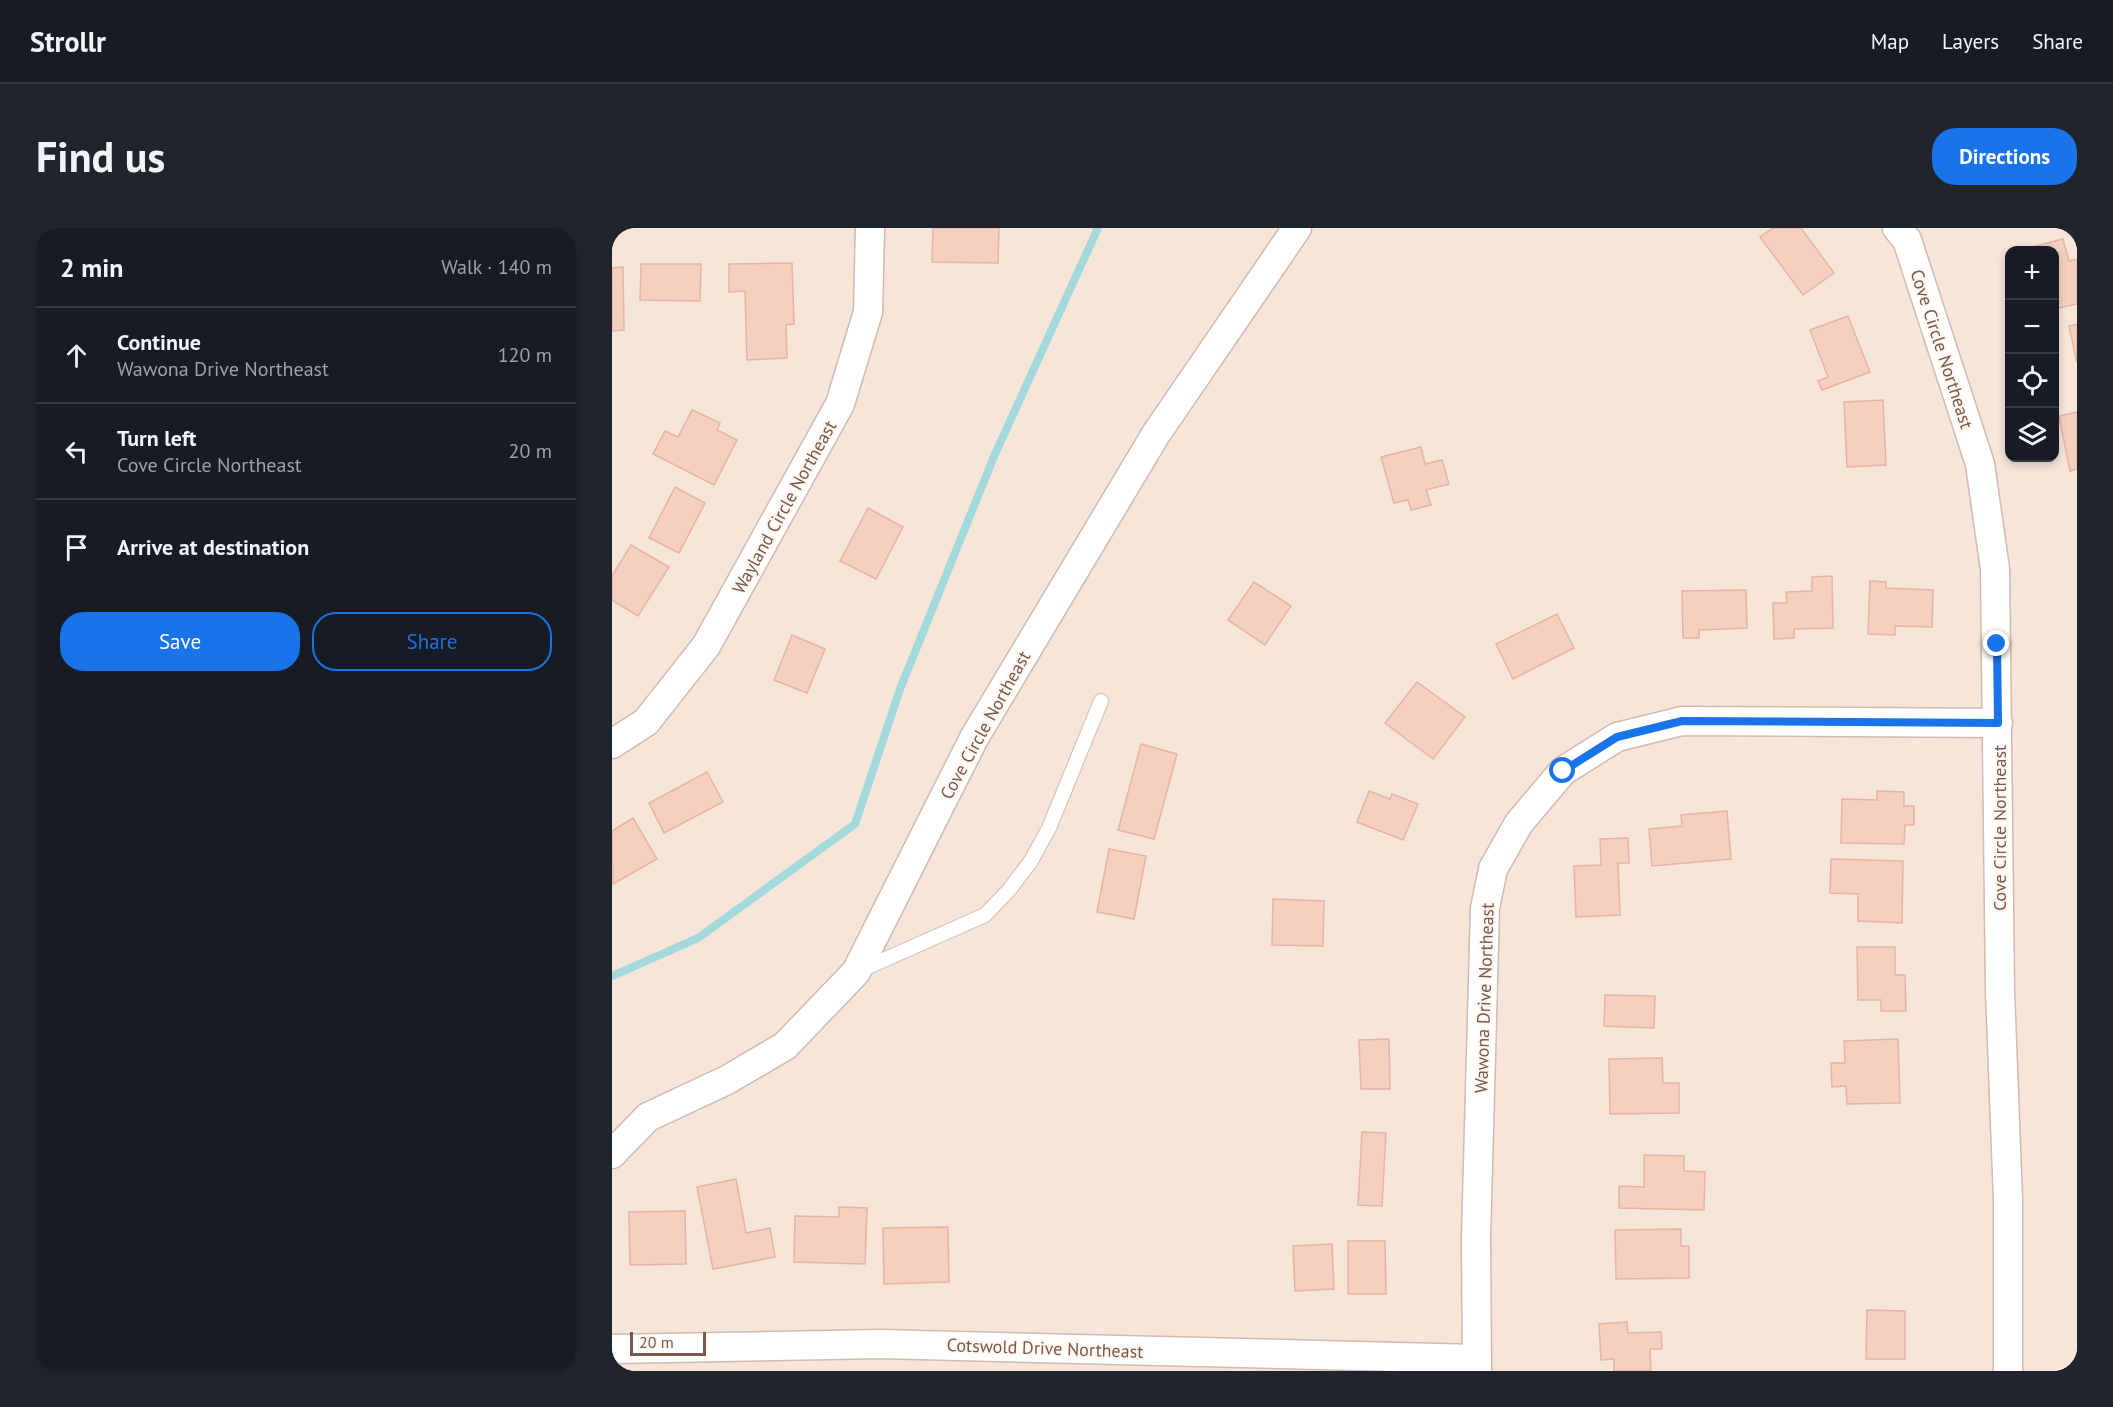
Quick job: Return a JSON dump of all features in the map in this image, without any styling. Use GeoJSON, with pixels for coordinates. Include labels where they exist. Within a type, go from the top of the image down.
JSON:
{"type":"FeatureCollection","features":[{"type":"Feature","properties":{"kind":"street","name":"Wayland Circle Northeast"},"geometry":{"type":"LineString","coordinates":[[612,744],[646,722],[706,646],[840,404],[868,312],[870,228]]}},
{"type":"Feature","properties":{"kind":"street","name":"Cove Circle Northeast"},"geometry":{"type":"LineString","coordinates":[[612,1154],[648,1118],[727,1080],[785,1046],[856,972],[974,738],[1156,434],[1297,228]]}},
{"type":"Feature","properties":{"kind":"street","name":"Cove Circle Northeast"},"geometry":{"type":"LineString","coordinates":[[1897,228],[1906,240],[1980,464],[1995,568],[2000,991],[2008,1200],[2008,1371]]}},
{"type":"Feature","properties":{"kind":"street","name":"Wawona Drive Northeast"},"geometry":{"type":"LineString","coordinates":[[1477,1365],[1476,1238],[1485,908],[1493,869],[1519,824],[1563,771],[1617,737],[1682,721],[1998,723]]}},
{"type":"Feature","properties":{"kind":"street","name":"Cotswold Drive Northeast"},"geometry":{"type":"LineString","coordinates":[[612,1349],[880,1344],[1477,1365]]}},
{"type":"Feature","properties":{"kind":"lane"},"geometry":{"type":"LineString","coordinates":[[856,972],[985,915],[1009,890],[1031,861],[1048,828],[1101,701]]}},
{"type":"Feature","properties":{"kind":"shaded area"},"geometry":{"type":"Polygon","coordinates":[[[612,228],[2077,228],[2077,1371],[612,1371],[612,228]]]}},
{"type":"Feature","properties":{"kind":"building"},"geometry":{"type":"Polygon","coordinates":[[[933,228],[999,228],[998,263],[932,262],[933,228]]]}},
{"type":"Feature","properties":{"kind":"building"},"geometry":{"type":"Polygon","coordinates":[[[1773,228],[1801,228],[1834,273],[1803,295],[1760,237],[1773,228]]]}},
{"type":"Feature","properties":{"kind":"building"},"geometry":{"type":"Polygon","coordinates":[[[2063,239],[2069,261],[2077,259],[2077,304],[2059,308],[2059,246],[2036,246],[2063,239]]]}},
{"type":"Feature","properties":{"kind":"building"},"geometry":{"type":"Polygon","coordinates":[[[792,263],[794,324],[786,325],[787,358],[747,360],[745,291],[729,292],[729,264],[792,263]]]}},
{"type":"Feature","properties":{"kind":"building"},"geometry":{"type":"Polygon","coordinates":[[[641,264],[701,264],[700,301],[640,300],[641,264]]]}},
{"type":"Feature","properties":{"kind":"building"},"geometry":{"type":"Polygon","coordinates":[[[623,267],[624,330],[612,331],[612,268],[623,267]]]}},
{"type":"Feature","properties":{"kind":"building"},"geometry":{"type":"Polygon","coordinates":[[[1848,316],[1870,372],[1822,390],[1818,381],[1828,377],[1810,330],[1848,316]]]}},
{"type":"Feature","properties":{"kind":"building"},"geometry":{"type":"Polygon","coordinates":[[[2077,324],[2077,363],[2069,326],[2077,324]]]}},
{"type":"Feature","properties":{"kind":"building"},"geometry":{"type":"Polygon","coordinates":[[[1883,400],[1886,465],[1847,467],[1844,402],[1883,400]]]}},
{"type":"Feature","properties":{"kind":"building"},"geometry":{"type":"Polygon","coordinates":[[[692,410],[720,423],[717,430],[737,440],[714,485],[653,454],[665,431],[678,437],[692,410]]]}},
{"type":"Feature","properties":{"kind":"building"},"geometry":{"type":"Polygon","coordinates":[[[2077,412],[2077,469],[2070,471],[2059,416],[2077,412]]]}},
{"type":"Feature","properties":{"kind":"building"},"geometry":{"type":"Polygon","coordinates":[[[1421,447],[1425,464],[1442,460],[1449,484],[1426,490],[1431,505],[1411,510],[1408,500],[1394,503],[1381,457],[1421,447]]]}},
{"type":"Feature","properties":{"kind":"building"},"geometry":{"type":"Polygon","coordinates":[[[675,487],[705,503],[679,553],[649,538],[675,487]]]}},
{"type":"Feature","properties":{"kind":"building"},"geometry":{"type":"Polygon","coordinates":[[[868,508],[903,527],[876,579],[840,561],[868,508]]]}},
{"type":"Feature","properties":{"kind":"building"},"geometry":{"type":"Polygon","coordinates":[[[631,545],[669,567],[638,616],[612,600],[612,576],[631,545]]]}},
{"type":"Feature","properties":{"kind":"building"},"geometry":{"type":"Polygon","coordinates":[[[1832,576],[1833,628],[1794,629],[1794,638],[1774,639],[1773,603],[1787,603],[1786,592],[1812,591],[1812,577],[1832,576]]]}},
{"type":"Feature","properties":{"kind":"building"},"geometry":{"type":"Polygon","coordinates":[[[1870,581],[1886,582],[1886,588],[1933,590],[1932,627],[1895,626],[1895,635],[1868,634],[1870,581]]]}},
{"type":"Feature","properties":{"kind":"building"},"geometry":{"type":"Polygon","coordinates":[[[1254,582],[1291,606],[1265,645],[1228,620],[1254,582]]]}},
{"type":"Feature","properties":{"kind":"building"},"geometry":{"type":"Polygon","coordinates":[[[1746,590],[1747,628],[1699,630],[1699,638],[1683,638],[1682,591],[1746,590]]]}},
{"type":"Feature","properties":{"kind":"building"},"geometry":{"type":"Polygon","coordinates":[[[1557,614],[1574,648],[1513,679],[1496,644],[1557,614]]]}},
{"type":"Feature","properties":{"kind":"building"},"geometry":{"type":"Polygon","coordinates":[[[792,635],[825,649],[807,693],[774,680],[792,635]]]}},
{"type":"Feature","properties":{"kind":"building"},"geometry":{"type":"Polygon","coordinates":[[[1417,682],[1465,717],[1433,759],[1385,723],[1417,682]]]}},
{"type":"Feature","properties":{"kind":"building"},"geometry":{"type":"Polygon","coordinates":[[[1141,744],[1177,754],[1154,839],[1118,830],[1141,744]]]}},
{"type":"Feature","properties":{"kind":"building"},"geometry":{"type":"Polygon","coordinates":[[[707,772],[723,802],[664,833],[649,803],[707,772]]]}},
{"type":"Feature","properties":{"kind":"building"},"geometry":{"type":"Polygon","coordinates":[[[1369,791],[1390,799],[1392,794],[1418,804],[1403,840],[1357,822],[1369,791]]]}},
{"type":"Feature","properties":{"kind":"building"},"geometry":{"type":"Polygon","coordinates":[[[1877,791],[1904,792],[1904,806],[1914,806],[1914,825],[1905,825],[1904,844],[1841,843],[1842,799],[1877,800],[1877,791]]]}},
{"type":"Feature","properties":{"kind":"building"},"geometry":{"type":"Polygon","coordinates":[[[1727,811],[1731,859],[1652,866],[1649,829],[1682,826],[1681,815],[1727,811]]]}},
{"type":"Feature","properties":{"kind":"building"},"geometry":{"type":"Polygon","coordinates":[[[633,818],[657,859],[613,884],[612,831],[633,818]]]}},
{"type":"Feature","properties":{"kind":"building"},"geometry":{"type":"Polygon","coordinates":[[[1628,838],[1629,863],[1618,863],[1620,915],[1576,917],[1574,866],[1601,865],[1600,839],[1628,838]]]}},
{"type":"Feature","properties":{"kind":"building"},"geometry":{"type":"Polygon","coordinates":[[[1109,849],[1146,856],[1134,919],[1097,912],[1109,849]]]}},
{"type":"Feature","properties":{"kind":"building"},"geometry":{"type":"Polygon","coordinates":[[[1831,859],[1903,861],[1902,923],[1858,921],[1858,894],[1830,893],[1831,859]]]}},
{"type":"Feature","properties":{"kind":"building"},"geometry":{"type":"Polygon","coordinates":[[[1273,899],[1324,901],[1323,946],[1272,945],[1273,899]]]}},
{"type":"Feature","properties":{"kind":"building"},"geometry":{"type":"Polygon","coordinates":[[[1857,947],[1895,947],[1895,975],[1905,975],[1906,1011],[1881,1011],[1881,1000],[1858,1000],[1857,947]]]}},
{"type":"Feature","properties":{"kind":"building"},"geometry":{"type":"Polygon","coordinates":[[[1605,995],[1655,996],[1654,1028],[1604,1026],[1605,995]]]}},
{"type":"Feature","properties":{"kind":"building"},"geometry":{"type":"Polygon","coordinates":[[[1389,1039],[1390,1089],[1361,1089],[1359,1040],[1389,1039]]]}},
{"type":"Feature","properties":{"kind":"building"},"geometry":{"type":"Polygon","coordinates":[[[1898,1039],[1900,1103],[1847,1104],[1846,1086],[1832,1087],[1831,1063],[1845,1063],[1844,1041],[1898,1039]]]}},
{"type":"Feature","properties":{"kind":"building"},"geometry":{"type":"Polygon","coordinates":[[[1662,1058],[1663,1083],[1679,1083],[1679,1113],[1610,1114],[1609,1059],[1662,1058]]]}},
{"type":"Feature","properties":{"kind":"building"},"geometry":{"type":"Polygon","coordinates":[[[1362,1132],[1386,1133],[1382,1206],[1358,1205],[1362,1132]]]}},
{"type":"Feature","properties":{"kind":"building"},"geometry":{"type":"Polygon","coordinates":[[[1644,1155],[1684,1156],[1684,1171],[1705,1172],[1704,1210],[1619,1208],[1619,1186],[1644,1187],[1644,1155]]]}},
{"type":"Feature","properties":{"kind":"building"},"geometry":{"type":"Polygon","coordinates":[[[736,1179],[746,1233],[770,1228],[775,1257],[713,1269],[697,1187],[736,1179]]]}},
{"type":"Feature","properties":{"kind":"building"},"geometry":{"type":"Polygon","coordinates":[[[839,1207],[867,1208],[865,1264],[794,1262],[795,1216],[839,1217],[839,1207]]]}},
{"type":"Feature","properties":{"kind":"building"},"geometry":{"type":"Polygon","coordinates":[[[685,1211],[686,1264],[630,1265],[629,1212],[685,1211]]]}},
{"type":"Feature","properties":{"kind":"building"},"geometry":{"type":"Polygon","coordinates":[[[948,1227],[949,1282],[884,1284],[883,1228],[948,1227]]]}},
{"type":"Feature","properties":{"kind":"building"},"geometry":{"type":"Polygon","coordinates":[[[1681,1229],[1681,1246],[1689,1246],[1689,1278],[1616,1279],[1615,1230],[1681,1229]]]}},
{"type":"Feature","properties":{"kind":"building"},"geometry":{"type":"Polygon","coordinates":[[[1348,1241],[1385,1241],[1386,1294],[1348,1294],[1348,1241]]]}},
{"type":"Feature","properties":{"kind":"building"},"geometry":{"type":"Polygon","coordinates":[[[1332,1244],[1334,1289],[1295,1291],[1293,1246],[1332,1244]]]}},
{"type":"Feature","properties":{"kind":"building"},"geometry":{"type":"Polygon","coordinates":[[[1867,1310],[1905,1311],[1905,1359],[1866,1359],[1867,1310]]]}},
{"type":"Feature","properties":{"kind":"building"},"geometry":{"type":"Polygon","coordinates":[[[1627,1322],[1628,1333],[1661,1332],[1662,1349],[1650,1349],[1651,1371],[1614,1371],[1614,1359],[1601,1360],[1599,1324],[1627,1322]]]}},
{"type":"Feature","properties":{"kind":"waterway"},"geometry":{"type":"LineString","coordinates":[[612,976],[698,938],[855,824],[900,689],[995,454],[1098,228]]}},
{"type":"Feature","properties":{"kind":"route"},"geometry":{"type":"LineString","coordinates":[[1563,771],[1617,737],[1682,721],[1781,724],[1998,723],[1997,644]]}}]}
